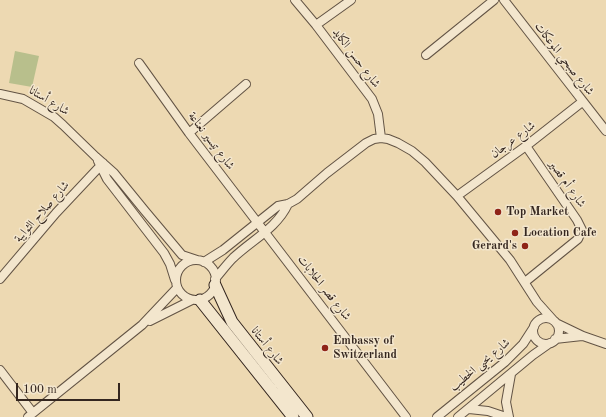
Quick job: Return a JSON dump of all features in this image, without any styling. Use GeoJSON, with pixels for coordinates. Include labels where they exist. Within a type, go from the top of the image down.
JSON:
{"type":"FeatureCollection","features":[{"type":"Feature","properties":{"kind":"street","name":"شارع حسن الكايد"},"geometry":{"type":"LineString","coordinates":[[295,0],[316,25],[372,99],[378,114],[381,138]]}},
{"type":"Feature","properties":{"kind":"street"},"geometry":{"type":"LineString","coordinates":[[316,25],[351,0]]}},
{"type":"Feature","properties":{"kind":"street"},"geometry":{"type":"LineString","coordinates":[[426,55],[494,0]]}},
{"type":"Feature","properties":{"kind":"street","name":"شارع صبحي الموعكات"},"geometry":{"type":"LineString","coordinates":[[504,0],[606,131]]}},
{"type":"Feature","properties":{"kind":"street","name":"شارع تيسير نعناعة"},"geometry":{"type":"LineString","coordinates":[[139,63],[189,133],[266,232]]}},
{"type":"Feature","properties":{"kind":"street"},"geometry":{"type":"LineString","coordinates":[[189,133],[246,84]]}},
{"type":"Feature","properties":{"kind":"street","name":"شارع أستانا"},"geometry":{"type":"LineString","coordinates":[[0,94],[23,100],[54,117],[96,157],[101,164],[107,179],[164,253],[174,272],[176,284]]}},
{"type":"Feature","properties":{"kind":"street","name":"شارع عرجان"},"geometry":{"type":"LineString","coordinates":[[458,196],[526,146],[582,102]]}},
{"type":"Feature","properties":{"kind":"street"},"geometry":{"type":"LineString","coordinates":[[196,300],[186,298],[180,294],[176,284],[177,272],[182,266],[189,262],[200,261],[223,250],[278,206],[288,204],[297,199],[327,173],[374,139],[381,138],[393,141],[412,150],[458,196],[510,260],[537,302],[555,322],[559,330],[553,341],[533,355],[458,417]]}},
{"type":"Feature","properties":{"kind":"street","name":"شارع أم قصير"},"geometry":{"type":"LineString","coordinates":[[525,282],[578,239],[582,230],[577,220],[526,146]]}},
{"type":"Feature","properties":{"kind":"street","name":"شارع أستانا"},"geometry":{"type":"LineString","coordinates":[[101,164],[114,172],[182,255],[200,261]]}},
{"type":"Feature","properties":{"kind":"street","name":"شارع صلاح الثوايبة"},"geometry":{"type":"LineString","coordinates":[[0,279],[56,213],[101,164]]}},
{"type":"Feature","properties":{"kind":"street"},"geometry":{"type":"LineString","coordinates":[[142,325],[173,309],[207,297],[212,292],[215,282],[232,258],[266,232],[284,213],[288,204]]}},
{"type":"Feature","properties":{"kind":"street","name":"شارع قصر الحلابات"},"geometry":{"type":"LineString","coordinates":[[266,232],[406,417]]}},
{"type":"Feature","properties":{"kind":"street"},"geometry":{"type":"LineString","coordinates":[[200,261],[210,266],[214,272],[215,282]]}},
{"type":"Feature","properties":{"kind":"street","name":"شارع أستانا"},"geometry":{"type":"LineString","coordinates":[[215,282],[232,322],[307,417]]}},
{"type":"Feature","properties":{"kind":"street"},"geometry":{"type":"LineString","coordinates":[[0,370],[31,415],[142,325],[176,284]]}},
{"type":"Feature","properties":{"kind":"street","name":"شارع أستانا"},"geometry":{"type":"LineString","coordinates":[[196,300],[293,417]]}},
{"type":"Feature","properties":{"kind":"street"},"geometry":{"type":"LineString","coordinates":[[537,302],[534,335],[539,341],[542,343],[582,336]]}},
{"type":"Feature","properties":{"kind":"street"},"geometry":{"type":"LineString","coordinates":[[535,325],[539,320],[546,318],[582,336],[606,344]]}},
{"type":"Feature","properties":{"kind":"street","name":"شارع يحيى الخطيب"},"geometry":{"type":"LineString","coordinates":[[437,417],[505,362],[523,344],[535,325]]}},
{"type":"Feature","properties":{"kind":"street"},"geometry":{"type":"LineString","coordinates":[[510,417],[506,402],[511,374]]}},
{"type":"Feature","properties":{"kind":"street"},"geometry":{"type":"LineString","coordinates":[[469,409],[488,411],[506,417]]}},
{"type":"Feature","properties":{"kind":"green space"},"geometry":{"type":"Polygon","coordinates":[[[15,51],[39,56],[32,87],[9,83],[15,51]]]}},
{"type":"Feature","properties":{"kind":"place","name":"Top Market"},"geometry":{"type":"Point","coordinates":[498,212]}},
{"type":"Feature","properties":{"kind":"place","name":"Location Cafe"},"geometry":{"type":"Point","coordinates":[515,233]}},
{"type":"Feature","properties":{"kind":"place","name":"Gerard's"},"geometry":{"type":"Point","coordinates":[525,246]}},
{"type":"Feature","properties":{"kind":"place","name":"Embassy of Switzerland"},"geometry":{"type":"Point","coordinates":[325,348]}}]}
